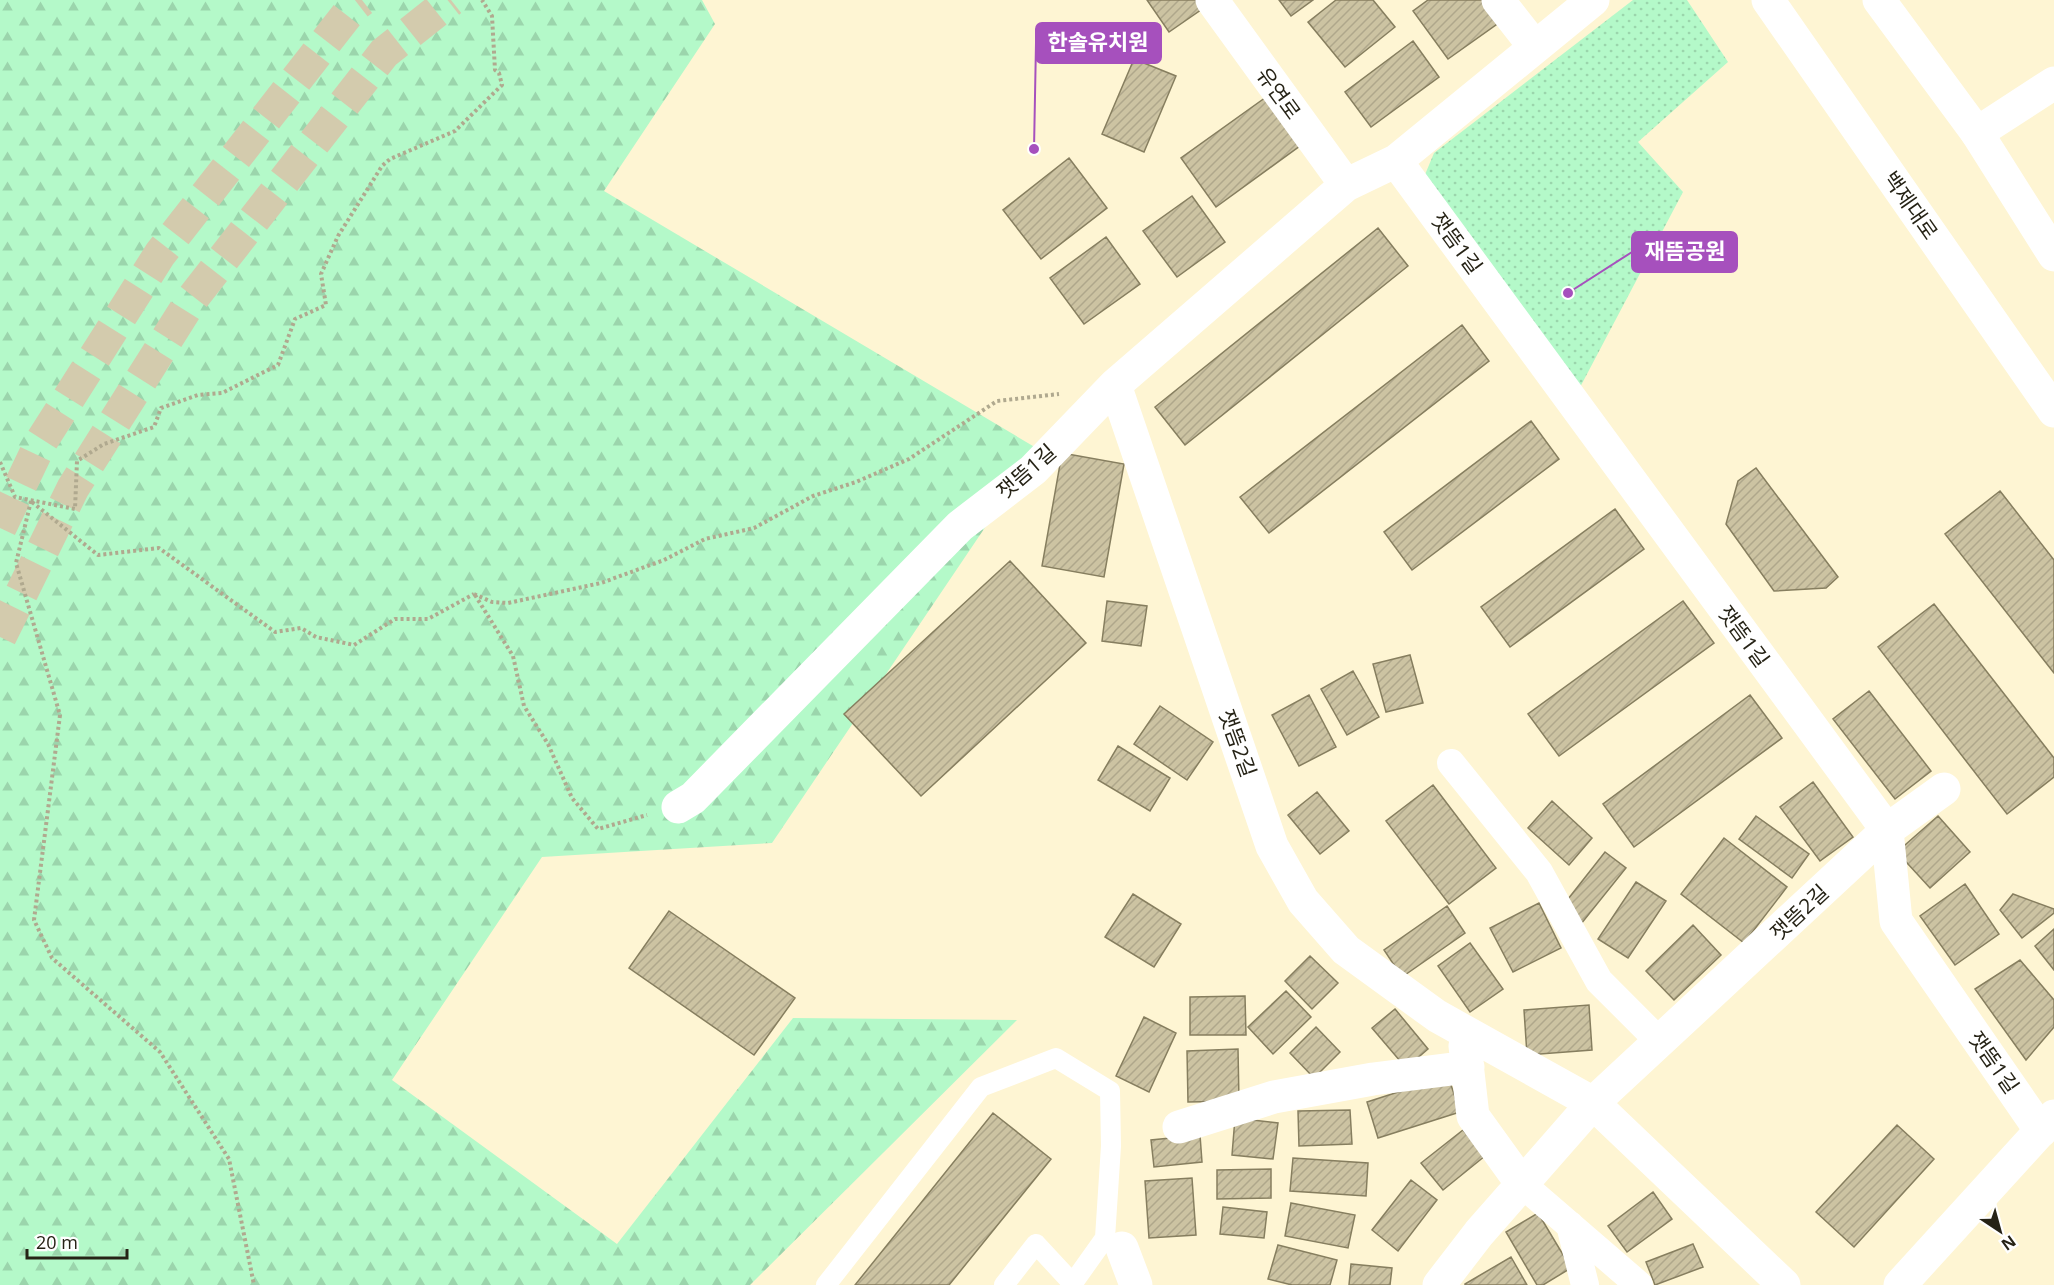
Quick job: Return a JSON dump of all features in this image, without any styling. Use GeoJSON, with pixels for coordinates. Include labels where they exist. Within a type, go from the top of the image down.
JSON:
{"type":"FeatureCollection","features":[{"type":"Feature","properties":{"kind":"street","name":"유연로"},"geometry":{"type":"LineString","coordinates":[[1212,0],[1346,185]]}},
{"type":"Feature","properties":{"kind":"street"},"geometry":{"type":"LineString","coordinates":[[1498,0],[1534,46]]}},
{"type":"Feature","properties":{"kind":"street","name":"잿뜸1길"},"geometry":{"type":"LineString","coordinates":[[678,807],[693,798],[960,526],[1033,470],[1115,385],[1346,185],[1396,161],[1593,0]]}},
{"type":"Feature","properties":{"kind":"street","name":"백제대로"},"geometry":{"type":"LineString","coordinates":[[1768,0],[2054,411]]}},
{"type":"Feature","properties":{"kind":"street"},"geometry":{"type":"LineString","coordinates":[[1880,0],[1977,133],[2054,255]]}},
{"type":"Feature","properties":{"kind":"street"},"geometry":{"type":"LineString","coordinates":[[1977,133],[2054,82]]}},
{"type":"Feature","properties":{"kind":"street","name":"잿뜸1길"},"geometry":{"type":"LineString","coordinates":[[1396,161],[1887,830],[1896,921],[2048,1124]]}},
{"type":"Feature","properties":{"kind":"street","name":"잿뜸2길"},"geometry":{"type":"LineString","coordinates":[[1115,385],[1272,846],[1303,901],[1346,950],[1437,1016],[1593,1103],[1784,1285]]}},
{"type":"Feature","properties":{"kind":"street"},"geometry":{"type":"LineString","coordinates":[[1451,763],[1539,872],[1599,981],[1659,1041]]}},
{"type":"Feature","properties":{"kind":"street","name":"잿뜸2길"},"geometry":{"type":"LineString","coordinates":[[1439,1285],[1522,1184],[1593,1103],[1887,830],[1944,789]]}},
{"type":"Feature","properties":{"kind":"street"},"geometry":{"type":"LineString","coordinates":[[1463,1030],[1473,1116],[1522,1184],[1640,1285]]}},
{"type":"Feature","properties":{"kind":"street"},"geometry":{"type":"LineString","coordinates":[[1179,1127],[1274,1097],[1373,1079],[1468,1067]]}},
{"type":"Feature","properties":{"kind":"street"},"geometry":{"type":"LineString","coordinates":[[1900,1285],[2048,1124]]}},
{"type":"Feature","properties":{"kind":"street"},"geometry":{"type":"LineString","coordinates":[[1570,1226],[1585,1285]]}},
{"type":"Feature","properties":{"kind":"street"},"geometry":{"type":"LineString","coordinates":[[1122,1248],[1136,1285]]}},
{"type":"Feature","properties":{"kind":"lane"},"geometry":{"type":"LineString","coordinates":[[826,1285],[981,1087],[1056,1058],[1110,1091],[1111,1146],[1105,1238],[1073,1284],[1036,1244],[1004,1285]]}},
{"type":"Feature","properties":{"kind":"path"},"geometry":{"type":"LineString","coordinates":[[0,462],[15,497],[75,509],[77,461],[104,444],[154,427],[161,408],[198,395],[222,393],[278,365],[295,319],[326,305],[321,274],[338,236],[382,166],[390,159],[455,131],[502,85],[499,73],[495,70],[492,16],[482,0]]}},
{"type":"Feature","properties":{"kind":"path"},"geometry":{"type":"LineString","coordinates":[[474,594],[492,602],[508,603],[601,583],[664,560],[705,539],[754,528],[813,496],[856,482],[909,459],[997,401],[1091,391],[1115,385]]}},
{"type":"Feature","properties":{"kind":"path"},"geometry":{"type":"LineString","coordinates":[[31,501],[98,555],[159,548],[275,632],[301,628],[316,637],[354,645],[395,619],[428,619],[474,594]]}},
{"type":"Feature","properties":{"kind":"path"},"geometry":{"type":"LineString","coordinates":[[31,501],[16,563],[60,716],[34,920],[52,958],[160,1052],[229,1159],[254,1285]]}},
{"type":"Feature","properties":{"kind":"path"},"geometry":{"type":"LineString","coordinates":[[474,594],[513,656],[524,706],[548,744],[572,798],[598,829],[678,807]]}},
{"type":"Feature","properties":{"kind":"green space"},"geometry":{"type":"Polygon","coordinates":[[[0,0],[702,0],[715,24],[604,191],[1038,449],[772,843],[542,857],[392,1080],[617,1244],[793,1018],[1017,1020],[750,1285],[0,1285],[0,0]]]}},
{"type":"Feature","properties":{"kind":"green space"},"geometry":{"type":"Polygon","coordinates":[[[1633,0],[1687,0],[1728,62],[1638,142],[1683,192],[1577,393],[1424,177],[1434,153],[1633,0]]]}},
{"type":"Feature","properties":{"kind":"building"},"geometry":{"type":"Polygon","coordinates":[[[1147,0],[1205,0],[1208,5],[1169,32],[1147,0]]]}},
{"type":"Feature","properties":{"kind":"building"},"geometry":{"type":"Polygon","coordinates":[[[1279,0],[1313,0],[1291,16],[1279,0]]]}},
{"type":"Feature","properties":{"kind":"building"},"geometry":{"type":"Polygon","coordinates":[[[1336,0],[1373,0],[1395,27],[1345,67],[1308,22],[1336,0]]]}},
{"type":"Feature","properties":{"kind":"building"},"geometry":{"type":"Polygon","coordinates":[[[1428,0],[1484,0],[1500,22],[1448,59],[1413,11],[1428,0]]]}},
{"type":"Feature","properties":{"kind":"building"},"geometry":{"type":"Polygon","coordinates":[[[1413,41],[1439,77],[1371,127],[1345,92],[1413,41]]]}},
{"type":"Feature","properties":{"kind":"building"},"geometry":{"type":"Polygon","coordinates":[[[1134,59],[1176,76],[1144,152],[1102,134],[1134,59]]]}},
{"type":"Feature","properties":{"kind":"building"},"geometry":{"type":"Polygon","coordinates":[[[1269,95],[1304,143],[1216,207],[1181,158],[1269,95]]]}},
{"type":"Feature","properties":{"kind":"building"},"geometry":{"type":"Polygon","coordinates":[[[1069,158],[1107,208],[1041,259],[1003,210],[1069,158]]]}},
{"type":"Feature","properties":{"kind":"building"},"geometry":{"type":"Polygon","coordinates":[[[1192,196],[1225,242],[1177,277],[1143,231],[1192,196]]]}},
{"type":"Feature","properties":{"kind":"building"},"geometry":{"type":"Polygon","coordinates":[[[1378,228],[1408,266],[1185,445],[1155,407],[1378,228]]]}},
{"type":"Feature","properties":{"kind":"building"},"geometry":{"type":"Polygon","coordinates":[[[1106,237],[1140,284],[1084,324],[1050,278],[1106,237]]]}},
{"type":"Feature","properties":{"kind":"building"},"geometry":{"type":"Polygon","coordinates":[[[1462,325],[1489,361],[1269,533],[1240,497],[1462,325]]]}},
{"type":"Feature","properties":{"kind":"building"},"geometry":{"type":"Polygon","coordinates":[[[1531,421],[1559,459],[1412,570],[1384,532],[1531,421]]]}},
{"type":"Feature","properties":{"kind":"building"},"geometry":{"type":"Polygon","coordinates":[[[1062,453],[1124,464],[1104,577],[1042,566],[1062,453]]]}},
{"type":"Feature","properties":{"kind":"building"},"geometry":{"type":"Polygon","coordinates":[[[1756,468],[1838,577],[1826,588],[1774,591],[1726,524],[1738,481],[1756,468]]]}},
{"type":"Feature","properties":{"kind":"building"},"geometry":{"type":"Polygon","coordinates":[[[2000,491],[2054,560],[2054,673],[1945,534],[2000,491]]]}},
{"type":"Feature","properties":{"kind":"building"},"geometry":{"type":"Polygon","coordinates":[[[1615,509],[1644,549],[1510,647],[1481,607],[1615,509]]]}},
{"type":"Feature","properties":{"kind":"building"},"geometry":{"type":"Polygon","coordinates":[[[1010,561],[1086,643],[921,796],[844,714],[1010,561]]]}},
{"type":"Feature","properties":{"kind":"building"},"geometry":{"type":"Polygon","coordinates":[[[1107,601],[1147,606],[1141,646],[1102,641],[1107,601]]]}},
{"type":"Feature","properties":{"kind":"building"},"geometry":{"type":"Polygon","coordinates":[[[1683,601],[1714,643],[1559,756],[1528,714],[1683,601]]]}},
{"type":"Feature","properties":{"kind":"building"},"geometry":{"type":"Polygon","coordinates":[[[1934,604],[2054,758],[2054,777],[2007,814],[1878,647],[1934,604]]]}},
{"type":"Feature","properties":{"kind":"building"},"geometry":{"type":"Polygon","coordinates":[[[1410,655],[1423,703],[1386,712],[1373,664],[1410,655]]]}},
{"type":"Feature","properties":{"kind":"building"},"geometry":{"type":"Polygon","coordinates":[[[1353,671],[1379,717],[1347,735],[1321,689],[1353,671]]]}},
{"type":"Feature","properties":{"kind":"building"},"geometry":{"type":"Polygon","coordinates":[[[1869,691],[1931,771],[1895,799],[1833,719],[1869,691]]]}},
{"type":"Feature","properties":{"kind":"building"},"geometry":{"type":"Polygon","coordinates":[[[1309,695],[1336,747],[1299,766],[1272,715],[1309,695]]]}},
{"type":"Feature","properties":{"kind":"building"},"geometry":{"type":"Polygon","coordinates":[[[1750,695],[1782,738],[1634,847],[1603,804],[1750,695]]]}},
{"type":"Feature","properties":{"kind":"building"},"geometry":{"type":"Polygon","coordinates":[[[1160,706],[1213,742],[1187,780],[1134,744],[1160,706]]]}},
{"type":"Feature","properties":{"kind":"building"},"geometry":{"type":"Polygon","coordinates":[[[1118,746],[1170,778],[1150,811],[1098,780],[1118,746]]]}},
{"type":"Feature","properties":{"kind":"building"},"geometry":{"type":"Polygon","coordinates":[[[1813,782],[1853,837],[1820,861],[1780,807],[1813,782]]]}},
{"type":"Feature","properties":{"kind":"building"},"geometry":{"type":"Polygon","coordinates":[[[1433,785],[1496,868],[1449,904],[1386,821],[1433,785]]]}},
{"type":"Feature","properties":{"kind":"building"},"geometry":{"type":"Polygon","coordinates":[[[1317,792],[1349,831],[1320,854],[1288,815],[1317,792]]]}},
{"type":"Feature","properties":{"kind":"building"},"geometry":{"type":"Polygon","coordinates":[[[1552,801],[1592,838],[1569,865],[1528,828],[1552,801]]]}},
{"type":"Feature","properties":{"kind":"building"},"geometry":{"type":"Polygon","coordinates":[[[1756,816],[1809,854],[1792,878],[1739,839],[1756,816]]]}},
{"type":"Feature","properties":{"kind":"building"},"geometry":{"type":"Polygon","coordinates":[[[1938,816],[1970,852],[1930,888],[1897,852],[1938,816]]]}},
{"type":"Feature","properties":{"kind":"building"},"geometry":{"type":"Polygon","coordinates":[[[1724,838],[1787,887],[1744,943],[1681,894],[1724,838]]]}},
{"type":"Feature","properties":{"kind":"building"},"geometry":{"type":"Polygon","coordinates":[[[1605,852],[1626,868],[1581,924],[1561,908],[1605,852]]]}},
{"type":"Feature","properties":{"kind":"building"},"geometry":{"type":"Polygon","coordinates":[[[1636,882],[1666,901],[1628,958],[1598,939],[1636,882]]]}},
{"type":"Feature","properties":{"kind":"building"},"geometry":{"type":"Polygon","coordinates":[[[1965,884],[1999,934],[1955,965],[1920,916],[1965,884]]]}},
{"type":"Feature","properties":{"kind":"building"},"geometry":{"type":"Polygon","coordinates":[[[1133,894],[1181,924],[1154,967],[1105,937],[1133,894]]]}},
{"type":"Feature","properties":{"kind":"building"},"geometry":{"type":"Polygon","coordinates":[[[2013,894],[2054,909],[2054,913],[2022,938],[2000,910],[2013,894]]]}},
{"type":"Feature","properties":{"kind":"building"},"geometry":{"type":"Polygon","coordinates":[[[1539,903],[1561,948],[1513,972],[1490,928],[1539,903]]]}},
{"type":"Feature","properties":{"kind":"building"},"geometry":{"type":"Polygon","coordinates":[[[1447,906],[1465,933],[1402,977],[1384,950],[1447,906]]]}},
{"type":"Feature","properties":{"kind":"building"},"geometry":{"type":"Polygon","coordinates":[[[669,911],[795,998],[754,1055],[629,968],[669,911]]]}},
{"type":"Feature","properties":{"kind":"building"},"geometry":{"type":"Polygon","coordinates":[[[1693,925],[1721,955],[1674,1000],[1646,971],[1693,925]]]}},
{"type":"Feature","properties":{"kind":"building"},"geometry":{"type":"Polygon","coordinates":[[[2054,929],[2054,970],[2035,946],[2054,929]]]}},
{"type":"Feature","properties":{"kind":"building"},"geometry":{"type":"Polygon","coordinates":[[[1470,943],[1503,989],[1470,1012],[1438,966],[1470,943]]]}},
{"type":"Feature","properties":{"kind":"building"},"geometry":{"type":"Polygon","coordinates":[[[1310,956],[1338,983],[1312,1009],[1285,981],[1310,956]]]}},
{"type":"Feature","properties":{"kind":"building"},"geometry":{"type":"Polygon","coordinates":[[[2020,960],[2054,1000],[2054,1027],[2026,1060],[1975,989],[2020,960]]]}},
{"type":"Feature","properties":{"kind":"building"},"geometry":{"type":"Polygon","coordinates":[[[1286,991],[1311,1017],[1273,1054],[1248,1027],[1286,991]]]}},
{"type":"Feature","properties":{"kind":"building"},"geometry":{"type":"Polygon","coordinates":[[[1245,996],[1246,1035],[1190,1035],[1190,997],[1245,996]]]}},
{"type":"Feature","properties":{"kind":"building"},"geometry":{"type":"Polygon","coordinates":[[[1589,1005],[1592,1050],[1527,1055],[1524,1010],[1589,1005]]]}},
{"type":"Feature","properties":{"kind":"building"},"geometry":{"type":"Polygon","coordinates":[[[1395,1009],[1428,1049],[1406,1068],[1372,1028],[1395,1009]]]}},
{"type":"Feature","properties":{"kind":"building"},"geometry":{"type":"Polygon","coordinates":[[[1144,1017],[1176,1033],[1149,1092],[1116,1076],[1144,1017]]]}},
{"type":"Feature","properties":{"kind":"building"},"geometry":{"type":"Polygon","coordinates":[[[1316,1027],[1340,1052],[1314,1078],[1290,1053],[1316,1027]]]}},
{"type":"Feature","properties":{"kind":"building"},"geometry":{"type":"Polygon","coordinates":[[[1238,1049],[1239,1101],[1188,1102],[1187,1051],[1238,1049]]]}},
{"type":"Feature","properties":{"kind":"building"},"geometry":{"type":"Polygon","coordinates":[[[1448,1076],[1460,1112],[1378,1138],[1367,1102],[1448,1076]]]}},
{"type":"Feature","properties":{"kind":"building"},"geometry":{"type":"Polygon","coordinates":[[[1350,1110],[1352,1144],[1299,1146],[1298,1111],[1350,1110]]]}},
{"type":"Feature","properties":{"kind":"building"},"geometry":{"type":"Polygon","coordinates":[[[993,1113],[1051,1159],[949,1285],[855,1285],[993,1113]]]}},
{"type":"Feature","properties":{"kind":"building"},"geometry":{"type":"Polygon","coordinates":[[[1235,1118],[1278,1123],[1273,1159],[1232,1155],[1235,1118]]]}},
{"type":"Feature","properties":{"kind":"building"},"geometry":{"type":"Polygon","coordinates":[[[1897,1125],[1934,1159],[1854,1247],[1816,1212],[1897,1125]]]}},
{"type":"Feature","properties":{"kind":"building"},"geometry":{"type":"Polygon","coordinates":[[[1463,1130],[1485,1156],[1443,1190],[1421,1163],[1463,1130]]]}},
{"type":"Feature","properties":{"kind":"building"},"geometry":{"type":"Polygon","coordinates":[[[1200,1135],[1202,1162],[1154,1167],[1151,1140],[1200,1135]]]}},
{"type":"Feature","properties":{"kind":"building"},"geometry":{"type":"Polygon","coordinates":[[[1293,1158],[1368,1163],[1366,1196],[1290,1191],[1293,1158]]]}},
{"type":"Feature","properties":{"kind":"building"},"geometry":{"type":"Polygon","coordinates":[[[1271,1169],[1271,1198],[1217,1199],[1217,1170],[1271,1169]]]}},
{"type":"Feature","properties":{"kind":"building"},"geometry":{"type":"Polygon","coordinates":[[[1192,1178],[1196,1235],[1149,1238],[1145,1181],[1192,1178]]]}},
{"type":"Feature","properties":{"kind":"building"},"geometry":{"type":"Polygon","coordinates":[[[1411,1180],[1437,1200],[1398,1251],[1372,1230],[1411,1180]]]}},
{"type":"Feature","properties":{"kind":"building"},"geometry":{"type":"Polygon","coordinates":[[[1653,1192],[1672,1219],[1627,1252],[1608,1226],[1653,1192]]]}},
{"type":"Feature","properties":{"kind":"building"},"geometry":{"type":"Polygon","coordinates":[[[1291,1203],[1355,1215],[1348,1248],[1285,1236],[1291,1203]]]}},
{"type":"Feature","properties":{"kind":"building"},"geometry":{"type":"Polygon","coordinates":[[[1223,1207],[1267,1212],[1264,1238],[1220,1234],[1223,1207]]]}},
{"type":"Feature","properties":{"kind":"building"},"geometry":{"type":"Polygon","coordinates":[[[1538,1213],[1571,1268],[1543,1285],[1537,1285],[1506,1232],[1538,1213]]]}},
{"type":"Feature","properties":{"kind":"building"},"geometry":{"type":"Polygon","coordinates":[[[1693,1244],[1703,1267],[1655,1285],[1646,1262],[1693,1244]]]}},
{"type":"Feature","properties":{"kind":"building"},"geometry":{"type":"Polygon","coordinates":[[[1278,1245],[1337,1260],[1330,1285],[1292,1285],[1268,1279],[1278,1245]]]}},
{"type":"Feature","properties":{"kind":"building"},"geometry":{"type":"Polygon","coordinates":[[[1511,1257],[1527,1285],[1465,1285],[1465,1284],[1511,1257]]]}},
{"type":"Feature","properties":{"kind":"building"},"geometry":{"type":"Polygon","coordinates":[[[1351,1264],[1392,1268],[1390,1285],[1349,1285],[1351,1264]]]}},
{"type":"Feature","properties":{"kind":"tunnel"},"geometry":{"type":"LineString","coordinates":[[0,528],[41,442],[160,254],[353,7],[362,0]]}},
{"type":"Feature","properties":{"kind":"tunnel"},"geometry":{"type":"LineString","coordinates":[[0,637],[73,488],[192,299],[384,53],[451,0]]}},
{"type":"Feature","properties":{"kind":"place","name":"한솔유치원"},"geometry":{"type":"Point","coordinates":[1034,149]}},
{"type":"Feature","properties":{"kind":"place","name":"재뜸공원"},"geometry":{"type":"Point","coordinates":[1568,293]}}]}
